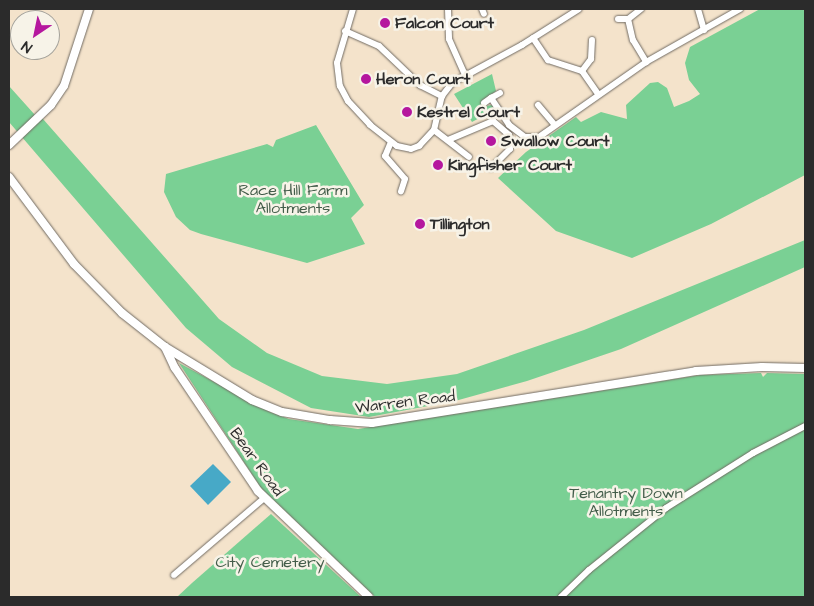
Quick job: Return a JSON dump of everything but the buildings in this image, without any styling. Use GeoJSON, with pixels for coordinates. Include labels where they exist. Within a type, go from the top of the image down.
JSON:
{"type":"FeatureCollection","features":[{"type":"Feature","properties":{"kind":"street"},"geometry":{"type":"LineString","coordinates":[[9,145],[51,106],[64,86],[89,9]]}},
{"type":"Feature","properties":{"kind":"street"},"geometry":{"type":"LineString","coordinates":[[353,9],[337,63],[340,86],[352,107],[391,142],[414,148],[434,130],[442,96],[452,83],[533,38],[579,9]]}},
{"type":"Feature","properties":{"kind":"street"},"geometry":{"type":"LineString","coordinates":[[448,9],[449,40],[465,75]]}},
{"type":"Feature","properties":{"kind":"street"},"geometry":{"type":"LineString","coordinates":[[618,19],[628,18],[641,9]]}},
{"type":"Feature","properties":{"kind":"street"},"geometry":{"type":"LineString","coordinates":[[698,9],[704,30]]}},
{"type":"Feature","properties":{"kind":"street"},"geometry":{"type":"LineString","coordinates":[[492,98],[508,125],[525,137],[539,137],[646,62],[740,9]]}},
{"type":"Feature","properties":{"kind":"street"},"geometry":{"type":"LineString","coordinates":[[628,18],[633,40],[646,62]]}},
{"type":"Feature","properties":{"kind":"street"},"geometry":{"type":"LineString","coordinates":[[345,31],[379,46],[420,85],[442,96]]}},
{"type":"Feature","properties":{"kind":"street"},"geometry":{"type":"LineString","coordinates":[[533,38],[548,60],[582,71],[598,94]]}},
{"type":"Feature","properties":{"kind":"street"},"geometry":{"type":"LineString","coordinates":[[582,71],[591,59],[592,40]]}},
{"type":"Feature","properties":{"kind":"street"},"geometry":{"type":"LineString","coordinates":[[484,103],[500,93]]}},
{"type":"Feature","properties":{"kind":"street"},"geometry":{"type":"LineString","coordinates":[[538,105],[555,125]]}},
{"type":"Feature","properties":{"kind":"street"},"geometry":{"type":"LineString","coordinates":[[448,140],[494,121],[509,135],[510,149],[491,168]]}},
{"type":"Feature","properties":{"kind":"street"},"geometry":{"type":"LineString","coordinates":[[434,130],[469,157]]}},
{"type":"Feature","properties":{"kind":"street"},"geometry":{"type":"LineString","coordinates":[[391,142],[385,156],[405,180],[401,192]]}},
{"type":"Feature","properties":{"kind":"street","name":"Warren Road"},"geometry":{"type":"LineString","coordinates":[[9,177],[92,283],[166,347],[264,405],[292,414],[349,422],[421,416],[696,371],[762,366],[805,368]]}},
{"type":"Feature","properties":{"kind":"street","name":"Bear Road"},"geometry":{"type":"LineString","coordinates":[[166,347],[175,368],[264,498],[369,597]]}},
{"type":"Feature","properties":{"kind":"street"},"geometry":{"type":"LineString","coordinates":[[561,597],[589,570],[666,508],[753,453],[805,426]]}},
{"type":"Feature","properties":{"kind":"street"},"geometry":{"type":"LineString","coordinates":[[174,575],[264,498]]}},
{"type":"Feature","properties":{"kind":"green space"},"geometry":{"type":"Polygon","coordinates":[[[760,9],[803,9],[805,12],[805,175],[711,224],[632,258],[556,231],[498,178],[526,152],[576,117],[581,122],[601,112],[627,119],[626,105],[650,83],[658,82],[667,88],[674,107],[700,94],[689,80],[685,63],[690,47],[760,9]]]}},
{"type":"Feature","properties":{"kind":"green space"},"geometry":{"type":"Polygon","coordinates":[[[492,74],[496,91],[482,102],[485,106],[492,105],[496,109],[472,122],[454,94],[492,74]]]}},
{"type":"Feature","properties":{"kind":"green space"},"geometry":{"type":"Polygon","coordinates":[[[9,86],[35,115],[43,119],[219,319],[267,353],[322,376],[387,384],[457,374],[584,330],[805,240],[805,267],[621,349],[527,381],[455,401],[369,417],[311,408],[232,367],[186,328],[9,122],[9,86]]]}},
{"type":"Feature","properties":{"kind":"green space","name":"Race Hill Farm Allotments"},"geometry":{"type":"Polygon","coordinates":[[[316,125],[364,205],[351,218],[365,244],[307,263],[201,234],[190,230],[176,217],[164,192],[166,174],[267,144],[273,147],[276,140],[316,125]]]}},
{"type":"Feature","properties":{"kind":"green space","name":"Tenantry Down Allotments"},"geometry":{"type":"Polygon","coordinates":[[[179,363],[270,412],[289,419],[358,429],[700,375],[761,373],[763,377],[767,373],[805,374],[805,597],[375,597],[261,488],[179,363]]]}},
{"type":"Feature","properties":{"kind":"green space","name":"City Cemetery"},"geometry":{"type":"Polygon","coordinates":[[[271,514],[361,597],[177,597],[192,583],[271,514]]]}},
{"type":"Feature","properties":{"kind":"water"},"geometry":{"type":"Polygon","coordinates":[[[213,464],[231,482],[208,505],[190,486],[213,464]]]}},
{"type":"Feature","properties":{"kind":"place","name":"Falcon Court"},"geometry":{"type":"Point","coordinates":[385,23]}},
{"type":"Feature","properties":{"kind":"place","name":"Heron Court"},"geometry":{"type":"Point","coordinates":[366,79]}},
{"type":"Feature","properties":{"kind":"place","name":"Kestrel Court"},"geometry":{"type":"Point","coordinates":[407,112]}},
{"type":"Feature","properties":{"kind":"place","name":"Swallow Court"},"geometry":{"type":"Point","coordinates":[491,141]}},
{"type":"Feature","properties":{"kind":"place","name":"Kingfisher Court"},"geometry":{"type":"Point","coordinates":[438,165]}},
{"type":"Feature","properties":{"kind":"place","name":"Tillington"},"geometry":{"type":"Point","coordinates":[420,224]}}]}
